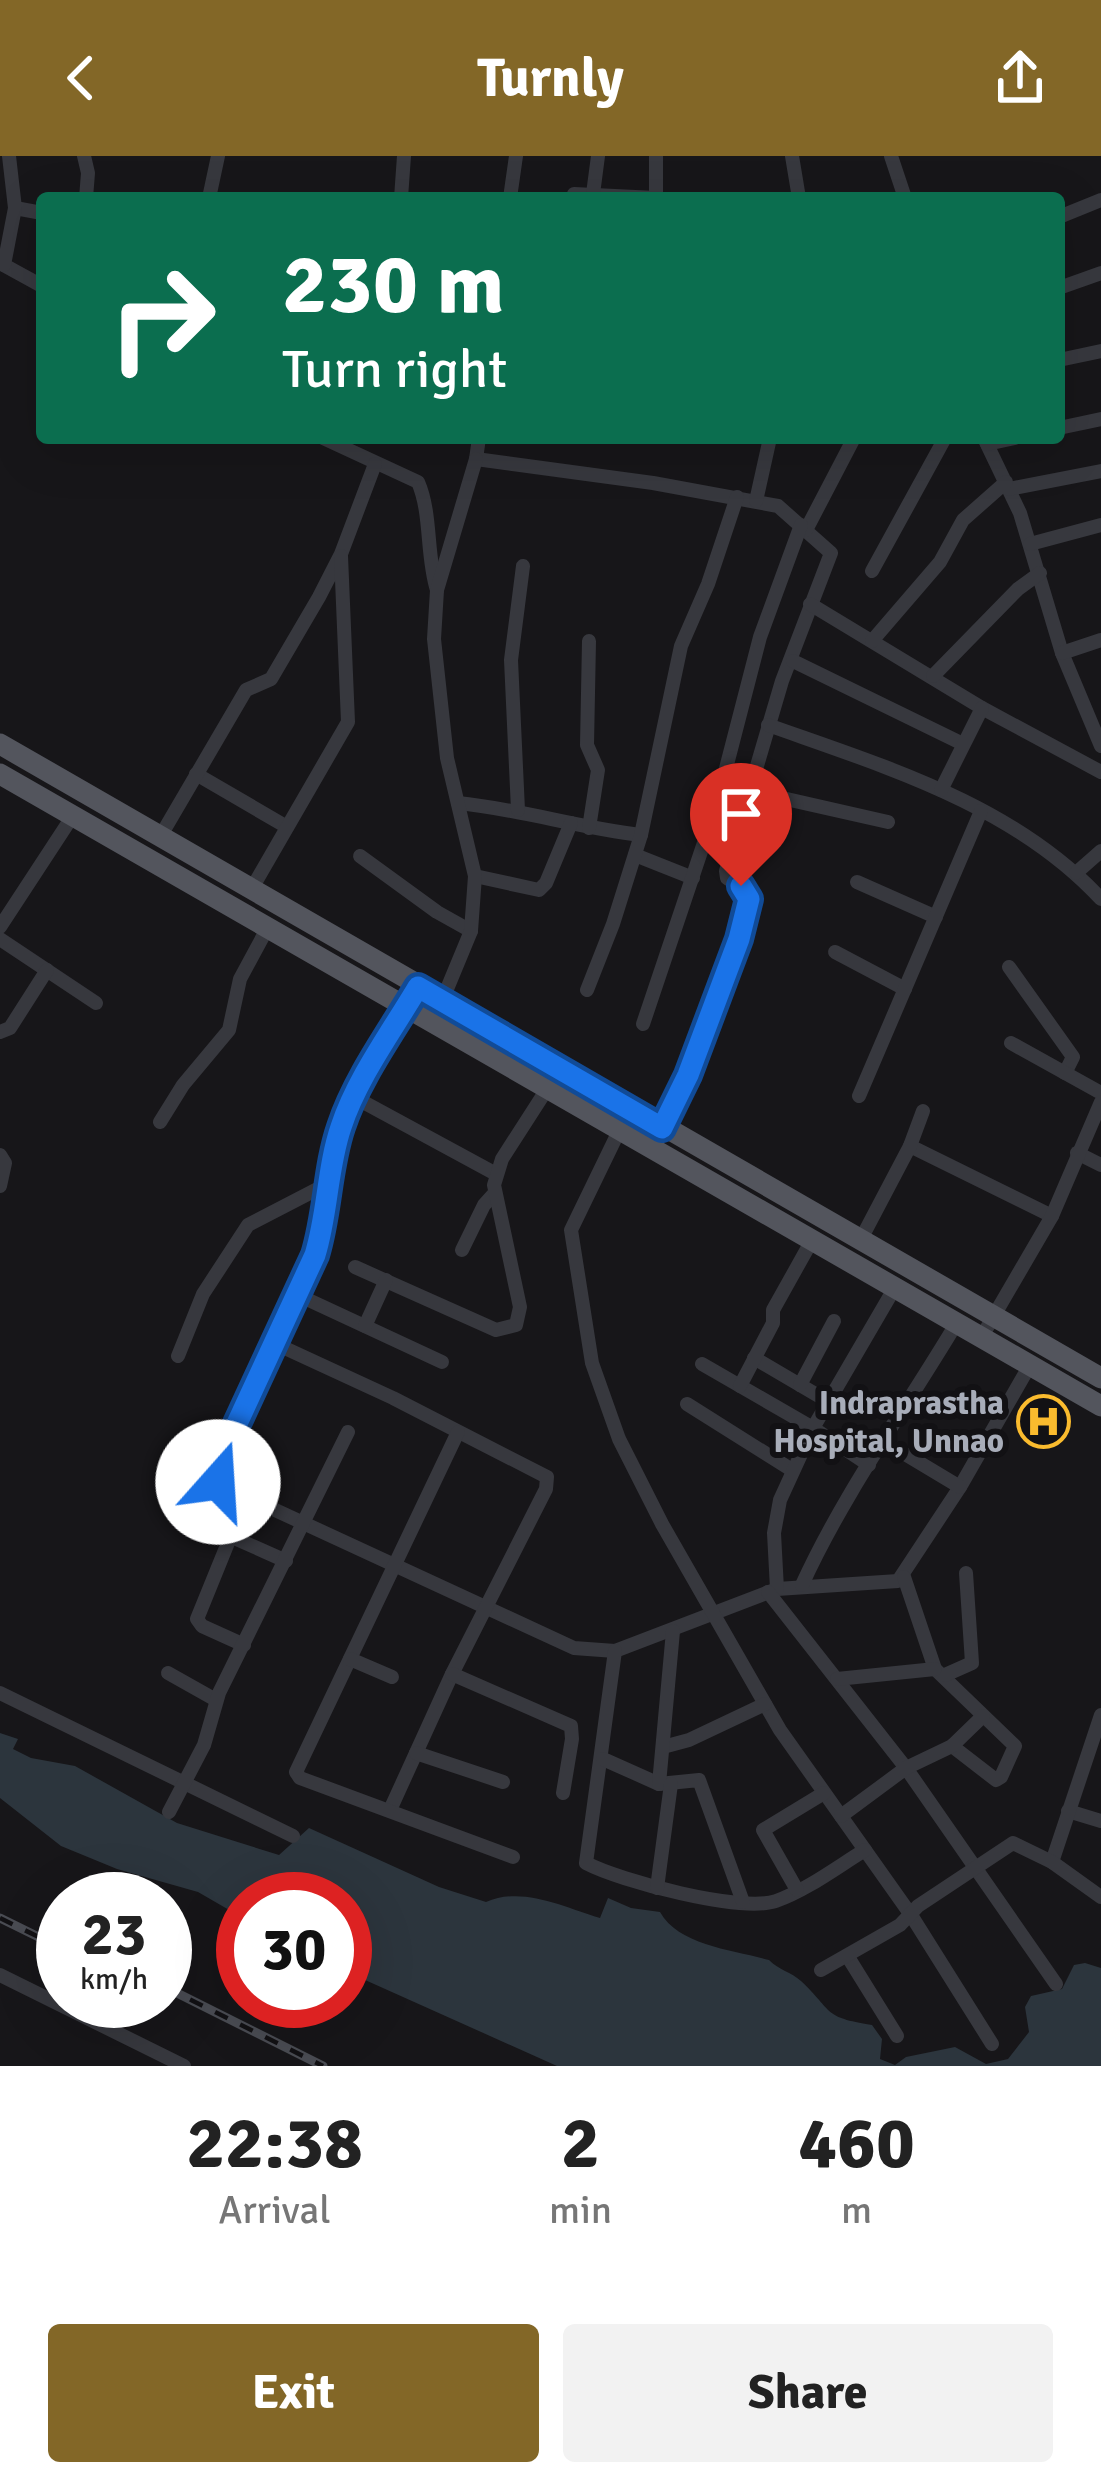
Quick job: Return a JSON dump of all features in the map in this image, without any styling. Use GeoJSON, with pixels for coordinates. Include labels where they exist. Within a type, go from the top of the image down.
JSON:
{"type":"FeatureCollection","features":[{"type":"Feature","properties":{"kind":"main road"},"geometry":{"type":"LineString","coordinates":[[0,744],[1101,1378]]}},
{"type":"Feature","properties":{"kind":"main road"},"geometry":{"type":"LineString","coordinates":[[0,775],[1101,1406]]}},
{"type":"Feature","properties":{"kind":"street"},"geometry":{"type":"LineString","coordinates":[[9,156],[6,174],[15,208],[2,264],[36,283]]}},
{"type":"Feature","properties":{"kind":"street"},"geometry":{"type":"LineString","coordinates":[[84,156],[86,192]]}},
{"type":"Feature","properties":{"kind":"street"},"geometry":{"type":"LineString","coordinates":[[210,192],[218,156]]}},
{"type":"Feature","properties":{"kind":"street"},"geometry":{"type":"LineString","coordinates":[[401,192],[404,156]]}},
{"type":"Feature","properties":{"kind":"street"},"geometry":{"type":"LineString","coordinates":[[511,192],[517,156]]}},
{"type":"Feature","properties":{"kind":"street"},"geometry":{"type":"LineString","coordinates":[[593,192],[598,156]]}},
{"type":"Feature","properties":{"kind":"street"},"geometry":{"type":"LineString","coordinates":[[656,156],[656,192]]}},
{"type":"Feature","properties":{"kind":"street"},"geometry":{"type":"LineString","coordinates":[[792,156],[798,192]]}},
{"type":"Feature","properties":{"kind":"street"},"geometry":{"type":"LineString","coordinates":[[891,156],[903,192]]}},
{"type":"Feature","properties":{"kind":"street"},"geometry":{"type":"LineString","coordinates":[[1065,215],[1101,200]]}},
{"type":"Feature","properties":{"kind":"street"},"geometry":{"type":"LineString","coordinates":[[15,208],[36,212]]}},
{"type":"Feature","properties":{"kind":"street"},"geometry":{"type":"LineString","coordinates":[[1065,281],[1101,273]]}},
{"type":"Feature","properties":{"kind":"street"},"geometry":{"type":"LineString","coordinates":[[1065,359],[1101,351]]}},
{"type":"Feature","properties":{"kind":"street"},"geometry":{"type":"LineString","coordinates":[[1065,427],[1101,419]]}},
{"type":"Feature","properties":{"kind":"street"},"geometry":{"type":"LineString","coordinates":[[336,444],[412,478],[421,487],[428,556],[437,590]]}},
{"type":"Feature","properties":{"kind":"street"},"geometry":{"type":"LineString","coordinates":[[442,1001],[472,931],[475,877],[435,667],[437,590],[478,444]]}},
{"type":"Feature","properties":{"kind":"street"},"geometry":{"type":"LineString","coordinates":[[756,501],[769,444]]}},
{"type":"Feature","properties":{"kind":"street"},"geometry":{"type":"LineString","coordinates":[[643,1024],[715,811],[751,670],[803,528],[851,444]]}},
{"type":"Feature","properties":{"kind":"street"},"geometry":{"type":"LineString","coordinates":[[872,571],[942,444]]}},
{"type":"Feature","properties":{"kind":"street"},"geometry":{"type":"LineString","coordinates":[[987,444],[1030,544],[1062,653],[1094,708],[1101,746]]}},
{"type":"Feature","properties":{"kind":"street"},"geometry":{"type":"LineString","coordinates":[[476,459],[778,506],[831,553],[782,681],[725,875],[746,888],[748,905],[688,1075],[662,1128]]}},
{"type":"Feature","properties":{"kind":"street"},"geometry":{"type":"LineString","coordinates":[[160,837],[248,687],[271,679],[341,554],[375,464]]}},
{"type":"Feature","properties":{"kind":"street"},"geometry":{"type":"LineString","coordinates":[[872,641],[940,562],[963,520],[1008,486],[1101,471]]}},
{"type":"Feature","properties":{"kind":"street"},"geometry":{"type":"LineString","coordinates":[[587,990],[641,835],[681,646],[737,497]]}},
{"type":"Feature","properties":{"kind":"street"},"geometry":{"type":"LineString","coordinates":[[1030,544],[1101,525]]}},
{"type":"Feature","properties":{"kind":"street"},"geometry":{"type":"LineString","coordinates":[[251,890],[348,722],[341,554]]}},
{"type":"Feature","properties":{"kind":"street"},"geometry":{"type":"LineString","coordinates":[[518,810],[511,659],[524,566]]}},
{"type":"Feature","properties":{"kind":"street"},"geometry":{"type":"LineString","coordinates":[[933,676],[1040,573]]}},
{"type":"Feature","properties":{"kind":"street"},"geometry":{"type":"LineString","coordinates":[[810,604],[982,708],[1101,772]]}},
{"type":"Feature","properties":{"kind":"street"},"geometry":{"type":"LineString","coordinates":[[1062,653],[1101,640]]}},
{"type":"Feature","properties":{"kind":"street"},"geometry":{"type":"LineString","coordinates":[[589,641],[587,746],[598,770],[589,829]]}},
{"type":"Feature","properties":{"kind":"street"},"geometry":{"type":"LineString","coordinates":[[793,661],[963,743]]}},
{"type":"Feature","properties":{"kind":"street"},"geometry":{"type":"LineString","coordinates":[[751,670],[782,681]]}},
{"type":"Feature","properties":{"kind":"street"},"geometry":{"type":"LineString","coordinates":[[941,790],[982,708]]}},
{"type":"Feature","properties":{"kind":"street"},"geometry":{"type":"LineString","coordinates":[[768,725],[941,790],[1057,856],[1101,899]]}},
{"type":"Feature","properties":{"kind":"street"},"geometry":{"type":"LineString","coordinates":[[196,774],[287,827]]}},
{"type":"Feature","properties":{"kind":"street"},"geometry":{"type":"LineString","coordinates":[[752,791],[888,822]]}},
{"type":"Feature","properties":{"kind":"street"},"geometry":{"type":"LineString","coordinates":[[458,803],[641,835]]}},
{"type":"Feature","properties":{"kind":"street"},"geometry":{"type":"LineString","coordinates":[[715,811],[743,818]]}},
{"type":"Feature","properties":{"kind":"street"},"geometry":{"type":"LineString","coordinates":[[859,1096],[981,811]]}},
{"type":"Feature","properties":{"kind":"street"},"geometry":{"type":"LineString","coordinates":[[0,927],[72,817]]}},
{"type":"Feature","properties":{"kind":"street"},"geometry":{"type":"LineString","coordinates":[[475,877],[539,890],[546,884],[571,823]]}},
{"type":"Feature","properties":{"kind":"street"},"geometry":{"type":"LineString","coordinates":[[1076,873],[1101,851]]}},
{"type":"Feature","properties":{"kind":"street"},"geometry":{"type":"LineString","coordinates":[[635,855],[693,878]]}},
{"type":"Feature","properties":{"kind":"street"},"geometry":{"type":"LineString","coordinates":[[360,856],[472,931]]}},
{"type":"Feature","properties":{"kind":"street"},"geometry":{"type":"LineString","coordinates":[[857,882],[936,917]]}},
{"type":"Feature","properties":{"kind":"street"},"geometry":{"type":"LineString","coordinates":[[160,1122],[183,1084],[229,1030],[240,979],[267,929]]}},
{"type":"Feature","properties":{"kind":"street"},"geometry":{"type":"LineString","coordinates":[[0,939],[97,1003]]}},
{"type":"Feature","properties":{"kind":"street"},"geometry":{"type":"LineString","coordinates":[[835,952],[904,989]]}},
{"type":"Feature","properties":{"kind":"street"},"geometry":{"type":"LineString","coordinates":[[1009,967],[1073,1057],[1065,1073]]}},
{"type":"Feature","properties":{"kind":"street"},"geometry":{"type":"LineString","coordinates":[[0,1032],[10,1028],[47,970]]}},
{"type":"Feature","properties":{"kind":"street"},"geometry":{"type":"LineString","coordinates":[[418,987],[340,1129],[326,1222],[300,1296],[214,1475],[221,1484],[582,1651],[615,1651],[773,1590],[802,1585],[883,1585],[904,1577],[1030,1365]]}},
{"type":"Feature","properties":{"kind":"street"},"geometry":{"type":"LineString","coordinates":[[1011,1043],[1101,1093]]}},
{"type":"Feature","properties":{"kind":"street"},"geometry":{"type":"LineString","coordinates":[[355,1267],[496,1330],[513,1328],[520,1307],[494,1195],[496,1174],[547,1089]]}},
{"type":"Feature","properties":{"kind":"street"},"geometry":{"type":"LineString","coordinates":[[354,1097],[496,1174]]}},
{"type":"Feature","properties":{"kind":"street"},"geometry":{"type":"LineString","coordinates":[[981,1338],[1052,1216],[1076,1153],[1094,1134],[1101,1102]]}},
{"type":"Feature","properties":{"kind":"street"},"geometry":{"type":"LineString","coordinates":[[860,1241],[923,1111]]}},
{"type":"Feature","properties":{"kind":"street"},"geometry":{"type":"LineString","coordinates":[[620,1131],[574,1218],[571,1249],[592,1363],[619,1439],[765,1704],[911,1915],[992,2044]]}},
{"type":"Feature","properties":{"kind":"street"},"geometry":{"type":"LineString","coordinates":[[910,1146],[1052,1216]]}},
{"type":"Feature","properties":{"kind":"street"},"geometry":{"type":"LineString","coordinates":[[1076,1153],[1101,1165]]}},
{"type":"Feature","properties":{"kind":"street"},"geometry":{"type":"LineString","coordinates":[[0,1155],[5,1163],[0,1186]]}},
{"type":"Feature","properties":{"kind":"street"},"geometry":{"type":"LineString","coordinates":[[178,1356],[203,1294],[248,1225],[331,1182]]}},
{"type":"Feature","properties":{"kind":"street"},"geometry":{"type":"LineString","coordinates":[[462,1250],[484,1205],[494,1195]]}},
{"type":"Feature","properties":{"kind":"street"},"geometry":{"type":"LineString","coordinates":[[740,1386],[773,1322],[772,1310],[811,1242]]}},
{"type":"Feature","properties":{"kind":"street"},"geometry":{"type":"LineString","coordinates":[[365,1326],[386,1280]]}},
{"type":"Feature","properties":{"kind":"street"},"geometry":{"type":"LineString","coordinates":[[894,1289],[793,1470],[776,1516],[773,1590],[978,1868],[1056,1984]]}},
{"type":"Feature","properties":{"kind":"street"},"geometry":{"type":"LineString","coordinates":[[300,1296],[442,1362]]}},
{"type":"Feature","properties":{"kind":"street"},"geometry":{"type":"LineString","coordinates":[[800,1385],[834,1321]]}},
{"type":"Feature","properties":{"kind":"street"},"geometry":{"type":"LineString","coordinates":[[802,1585],[835,1516],[956,1324]]}},
{"type":"Feature","properties":{"kind":"street"},"geometry":{"type":"LineString","coordinates":[[276,1345],[542,1472],[548,1483],[390,1810]]}},
{"type":"Feature","properties":{"kind":"street"},"geometry":{"type":"LineString","coordinates":[[754,1358],[829,1402]]}},
{"type":"Feature","properties":{"kind":"street"},"geometry":{"type":"LineString","coordinates":[[702,1364],[869,1465]]}},
{"type":"Feature","properties":{"kind":"street"},"geometry":{"type":"LineString","coordinates":[[687,1404],[793,1470]]}},
{"type":"Feature","properties":{"kind":"street"},"geometry":{"type":"LineString","coordinates":[[169,1812],[204,1745],[216,1700],[348,1432]]}},
{"type":"Feature","properties":{"kind":"street"},"geometry":{"type":"LineString","coordinates":[[458,1432],[297,1774],[513,1857]]}},
{"type":"Feature","properties":{"kind":"street"},"geometry":{"type":"LineString","coordinates":[[885,1442],[960,1487]]}},
{"type":"Feature","properties":{"kind":"street"},"geometry":{"type":"LineString","coordinates":[[244,1645],[198,1621],[247,1496]]}},
{"type":"Feature","properties":{"kind":"street"},"geometry":{"type":"LineString","coordinates":[[230,1536],[286,1561]]}},
{"type":"Feature","properties":{"kind":"street"},"geometry":{"type":"LineString","coordinates":[[837,1679],[940,1672],[972,1663],[966,1573]]}},
{"type":"Feature","properties":{"kind":"street"},"geometry":{"type":"LineString","coordinates":[[904,1577],[940,1672],[1015,1744],[1000,1778],[994,1779],[952,1746]]}},
{"type":"Feature","properties":{"kind":"street"},"geometry":{"type":"LineString","coordinates":[[657,1888],[673,1630]]}},
{"type":"Feature","properties":{"kind":"street"},"geometry":{"type":"LineString","coordinates":[[615,1651],[585,1861],[657,1888],[767,1903],[866,1850]]}},
{"type":"Feature","properties":{"kind":"street"},"geometry":{"type":"LineString","coordinates":[[350,1659],[392,1677]]}},
{"type":"Feature","properties":{"kind":"street"},"geometry":{"type":"LineString","coordinates":[[168,1673],[216,1700]]}},
{"type":"Feature","properties":{"kind":"street"},"geometry":{"type":"LineString","coordinates":[[452,1674],[571,1726],[563,1793]]}},
{"type":"Feature","properties":{"kind":"street"},"geometry":{"type":"LineString","coordinates":[[0,1693],[293,1836]]}},
{"type":"Feature","properties":{"kind":"street"},"geometry":{"type":"LineString","coordinates":[[663,1747],[765,1704]]}},
{"type":"Feature","properties":{"kind":"street"},"geometry":{"type":"LineString","coordinates":[[1052,1862],[1101,1714]]}},
{"type":"Feature","properties":{"kind":"street"},"geometry":{"type":"LineString","coordinates":[[841,1816],[906,1768],[952,1746],[983,1716]]}},
{"type":"Feature","properties":{"kind":"street"},"geometry":{"type":"LineString","coordinates":[[416,1753],[503,1782]]}},
{"type":"Feature","properties":{"kind":"street"},"geometry":{"type":"LineString","coordinates":[[603,1759],[665,1784],[693,1778],[701,1784],[743,1902]]}},
{"type":"Feature","properties":{"kind":"street"},"geometry":{"type":"LineString","coordinates":[[797,1890],[764,1830],[824,1793]]}},
{"type":"Feature","properties":{"kind":"street"},"geometry":{"type":"LineString","coordinates":[[1068,1811],[1101,1821]]}},
{"type":"Feature","properties":{"kind":"street"},"geometry":{"type":"LineString","coordinates":[[821,1970],[848,1957],[1016,1843],[1101,1897]]}},
{"type":"Feature","properties":{"kind":"street"},"geometry":{"type":"LineString","coordinates":[[848,1957],[897,2036]]}},
{"type":"Feature","properties":{"kind":"street"},"geometry":{"type":"LineString","coordinates":[[0,1976],[184,2066]]}},
{"type":"Feature","properties":{"kind":"shaded area"},"geometry":{"type":"Polygon","coordinates":[[[0,1733],[18,1739],[13,1749],[31,1758],[75,1766],[177,1823],[279,1855],[309,1828],[439,1887],[486,1902],[528,1897],[600,1918],[608,1898],[631,1908],[660,1912],[694,1939],[769,1960],[801,1981],[836,2016],[872,2025],[882,2039],[880,2059],[895,2065],[906,2057],[955,2047],[986,2064],[1008,2059],[1029,2032],[1025,2007],[1031,1996],[1062,1989],[1074,1965],[1085,1963],[1101,1968],[1101,2066],[557,2066],[372,1983],[372,1872],[216,1872],[216,1902],[192,1890],[192,1872],[117,1869],[61,1846],[0,1798],[0,1733]]]}},
{"type":"Feature","properties":{"kind":"building"},"geometry":{"type":"Polygon","coordinates":[[[1036,1402],[1059,1413],[1044,1443],[1021,1432],[1036,1402]]]}},
{"type":"Feature","properties":{"kind":"railway"},"geometry":{"type":"LineString","coordinates":[[0,1918],[36,1936]]}},
{"type":"Feature","properties":{"kind":"railway"},"geometry":{"type":"LineString","coordinates":[[192,2000],[323,2066]]}},
{"type":"Feature","properties":{"kind":"place","name":"Indraprastha Hospital, Unnao"},"geometry":{"type":"Point","coordinates":[1043,1422]}},
{"type":"Feature","properties":{"kind":"route"},"geometry":{"type":"LineString","coordinates":[[218,1482],[215,1471],[300,1296],[315,1255],[326,1222],[344,1117],[418,987],[662,1128],[688,1075],[739,939],[749,899],[741,886]]}}]}
